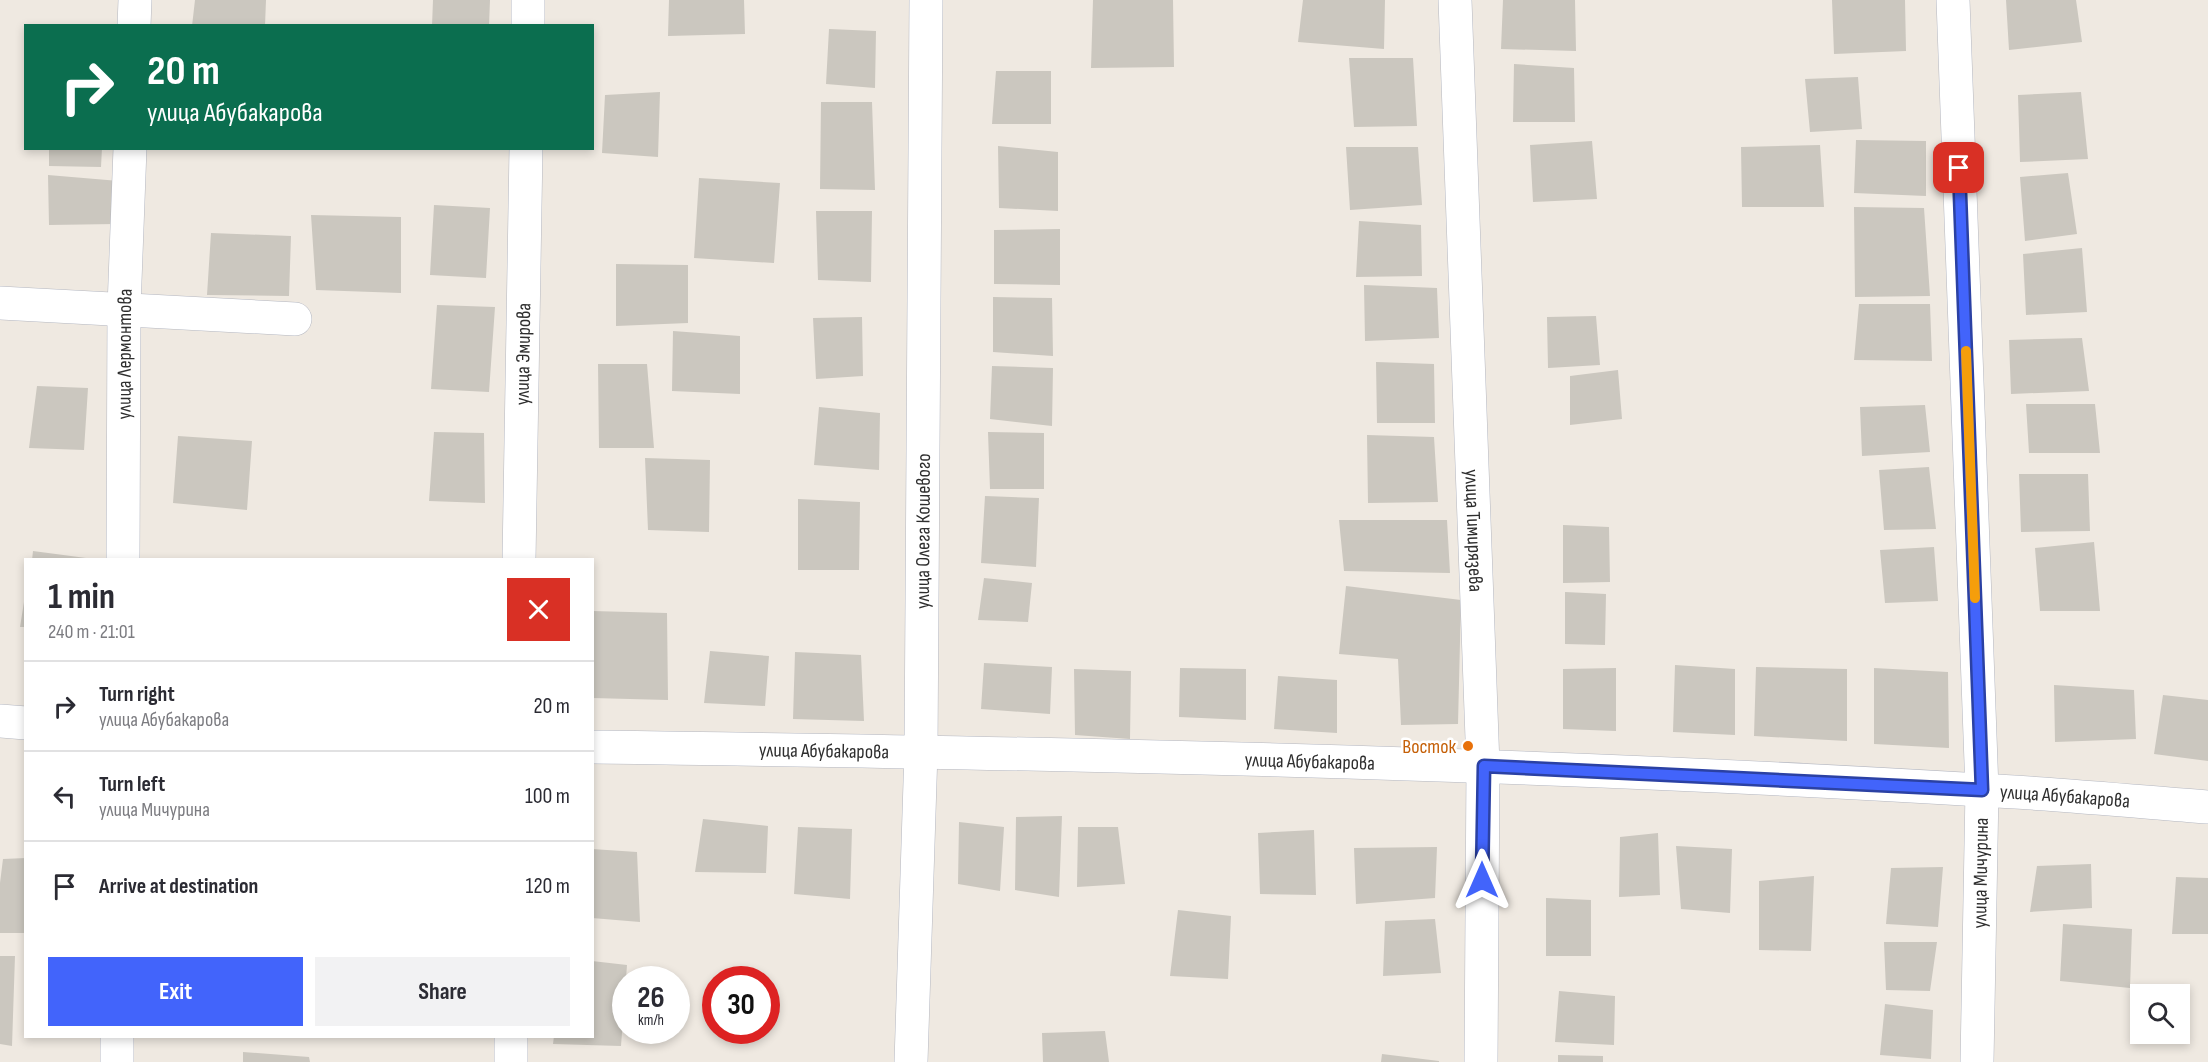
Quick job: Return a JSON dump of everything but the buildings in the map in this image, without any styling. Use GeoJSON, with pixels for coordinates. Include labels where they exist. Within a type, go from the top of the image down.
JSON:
{"type":"FeatureCollection","features":[{"type":"Feature","properties":{"kind":"street"},"geometry":{"type":"LineString","coordinates":[[134,24],[135,0]]}},
{"type":"Feature","properties":{"kind":"street"},"geometry":{"type":"LineString","coordinates":[[528,0],[528,24]]}},
{"type":"Feature","properties":{"kind":"street","name":"улица Олега Кошевого"},"geometry":{"type":"LineString","coordinates":[[911,1062],[921,751],[926,0]]}},
{"type":"Feature","properties":{"kind":"street","name":"улица Тимирязева"},"geometry":{"type":"LineString","coordinates":[[1455,0],[1484,766],[1481,1062]]}},
{"type":"Feature","properties":{"kind":"street","name":"улица Мичурина"},"geometry":{"type":"LineString","coordinates":[[1953,0],[1982,790],[1977,1062]]}},
{"type":"Feature","properties":{"kind":"street","name":"улица Лермонтова"},"geometry":{"type":"LineString","coordinates":[[123,558],[124,308],[130,150]]}},
{"type":"Feature","properties":{"kind":"street","name":"улица Эмирова"},"geometry":{"type":"LineString","coordinates":[[519,558],[525,150]]}},
{"type":"Feature","properties":{"kind":"street"},"geometry":{"type":"LineString","coordinates":[[0,303],[295,319]]}},
{"type":"Feature","properties":{"kind":"street"},"geometry":{"type":"LineString","coordinates":[[0,721],[24,723]]}},
{"type":"Feature","properties":{"kind":"street","name":"улица Абубакарова"},"geometry":{"type":"LineString","coordinates":[[594,747],[921,751],[1484,766],[1982,790],[2208,807]]}},
{"type":"Feature","properties":{"kind":"street"},"geometry":{"type":"LineString","coordinates":[[117,1038],[117,1062]]}},
{"type":"Feature","properties":{"kind":"street"},"geometry":{"type":"LineString","coordinates":[[511,1038],[511,1062]]}},
{"type":"Feature","properties":{"kind":"slow traffic"},"geometry":{"type":"LineString","coordinates":[[1966,351],[1975,598]]}},
{"type":"Feature","properties":{"kind":"place","name":"Восток"},"geometry":{"type":"Point","coordinates":[1468,746]}},
{"type":"Feature","properties":{"kind":"route"},"geometry":{"type":"LineString","coordinates":[[1482,880],[1484,766],[1982,790],[1959,168]]}}]}
